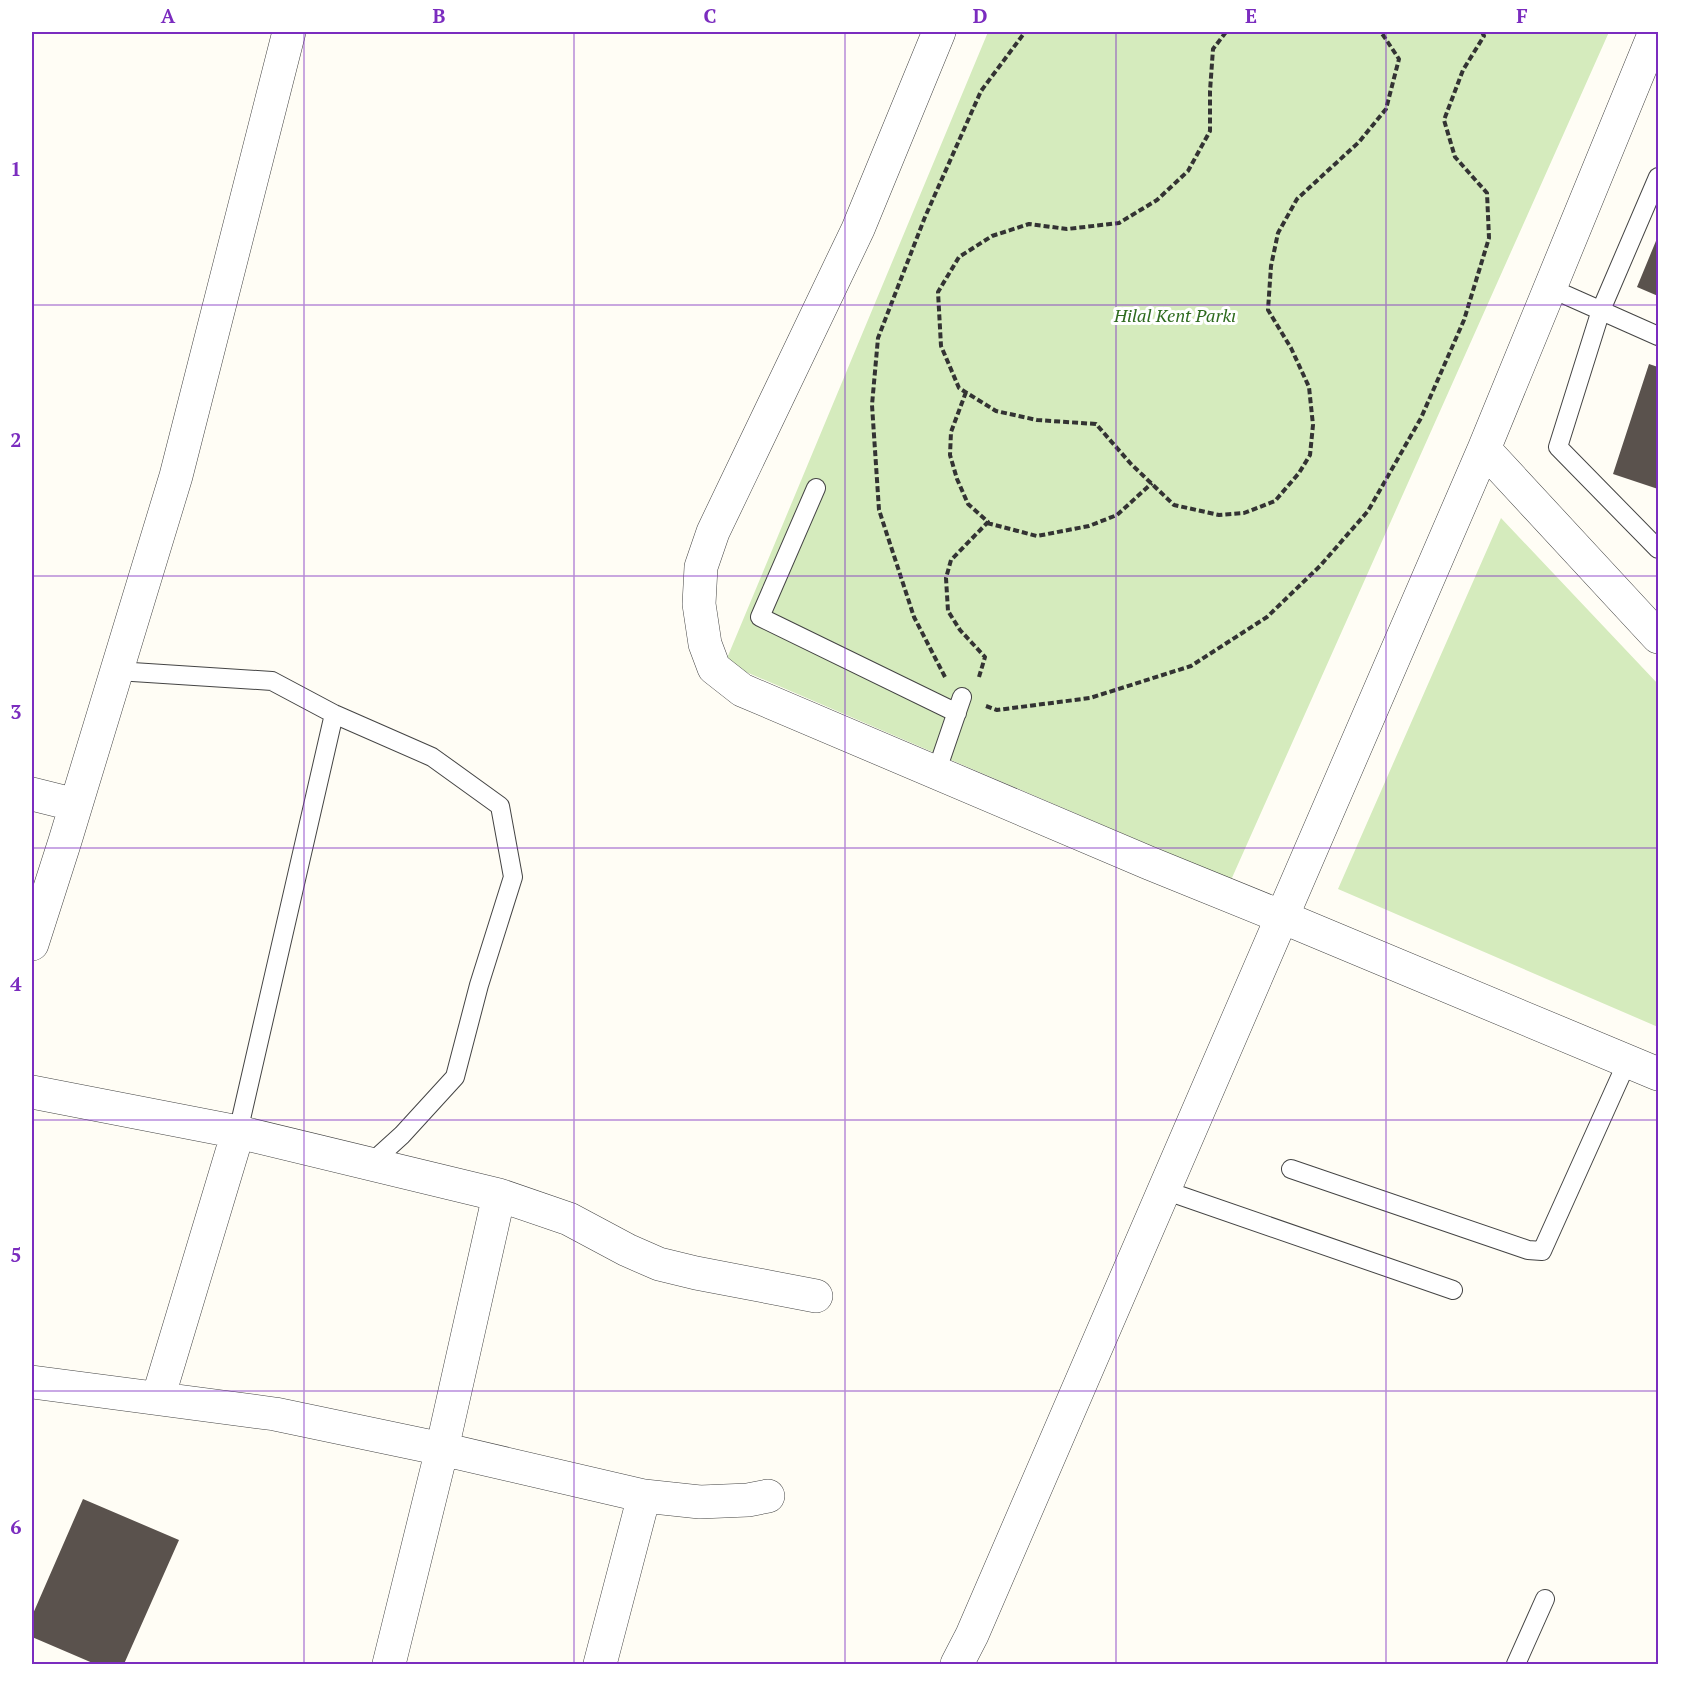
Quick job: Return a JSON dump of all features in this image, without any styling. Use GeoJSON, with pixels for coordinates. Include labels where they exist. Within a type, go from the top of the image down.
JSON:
{"type":"FeatureCollection","features":[{"type":"Feature","properties":{"kind":"street"},"geometry":{"type":"LineString","coordinates":[[32,944],[176,476],[289,32]]}},
{"type":"Feature","properties":{"kind":"street"},"geometry":{"type":"LineString","coordinates":[[939,32],[858,229],[713,532],[701,567],[699,604],[705,644],[714,668],[742,690],[1149,863],[1659,1074]]}},
{"type":"Feature","properties":{"kind":"street"},"geometry":{"type":"LineString","coordinates":[[957,1665],[1485,449],[1655,32]]}},
{"type":"Feature","properties":{"kind":"street"},"geometry":{"type":"LineString","coordinates":[[1485,449],[1659,637]]}},
{"type":"Feature","properties":{"kind":"street"},"geometry":{"type":"LineString","coordinates":[[32,794],[76,805]]}},
{"type":"Feature","properties":{"kind":"street"},"geometry":{"type":"LineString","coordinates":[[32,1092],[237,1131],[499,1195],[569,1219],[659,1264],[816,1296]]}},
{"type":"Feature","properties":{"kind":"street"},"geometry":{"type":"LineString","coordinates":[[158,1398],[237,1131]]}},
{"type":"Feature","properties":{"kind":"street"},"geometry":{"type":"LineString","coordinates":[[389,1665],[442,1449],[499,1195]]}},
{"type":"Feature","properties":{"kind":"street"},"geometry":{"type":"LineString","coordinates":[[32,1382],[275,1414],[442,1449],[644,1496],[700,1502],[748,1500],[768,1496]]}},
{"type":"Feature","properties":{"kind":"street"},"geometry":{"type":"LineString","coordinates":[[600,1665],[644,1496]]}},
{"type":"Feature","properties":{"kind":"lane"},"geometry":{"type":"LineString","coordinates":[[1659,177],[1601,310],[1558,447],[1659,549]]}},
{"type":"Feature","properties":{"kind":"lane"},"geometry":{"type":"LineString","coordinates":[[1550,288],[1659,336]]}},
{"type":"Feature","properties":{"kind":"lane"},"geometry":{"type":"LineString","coordinates":[[816,488],[760,617],[963,704],[936,773]]}},
{"type":"Feature","properties":{"kind":"lane"},"geometry":{"type":"LineString","coordinates":[[117,671],[272,681],[334,714],[432,757],[500,806],[513,877],[478,985],[455,1077],[402,1135],[370,1164]]}},
{"type":"Feature","properties":{"kind":"lane"},"geometry":{"type":"LineString","coordinates":[[237,1131],[334,714]]}},
{"type":"Feature","properties":{"kind":"lane"},"geometry":{"type":"LineString","coordinates":[[1291,1169],[1528,1250],[1542,1251],[1627,1062]]}},
{"type":"Feature","properties":{"kind":"lane"},"geometry":{"type":"LineString","coordinates":[[1164,1190],[1453,1290]]}},
{"type":"Feature","properties":{"kind":"lane"},"geometry":{"type":"LineString","coordinates":[[1516,1665],[1545,1599]]}},
{"type":"Feature","properties":{"kind":"path"},"geometry":{"type":"LineString","coordinates":[[1025,32],[981,91],[925,216],[878,338],[872,405],[879,510],[915,617],[954,694],[963,704],[997,710],[1090,698],[1191,666],[1267,616],[1320,566],[1368,512],[1420,418],[1464,320],[1489,237],[1487,193],[1455,157],[1444,120],[1463,70],[1484,36],[1482,32]]}},
{"type":"Feature","properties":{"kind":"path"},"geometry":{"type":"LineString","coordinates":[[1226,32],[1213,49],[1210,131],[1188,171],[1157,200],[1119,224],[1067,229],[1029,224],[992,236],[959,257],[938,291],[941,346],[959,388],[996,411],[1036,420],[1096,424],[1174,505],[1219,516],[1244,513],[1275,501],[1299,473],[1310,455],[1313,425],[1309,387],[1291,348],[1268,310],[1270,266],[1278,233],[1297,199],[1359,142],[1386,109],[1399,59],[1381,32]]}},
{"type":"Feature","properties":{"kind":"path"},"geometry":{"type":"LineString","coordinates":[[966,392],[951,432],[950,455],[968,504],[987,523],[1037,536],[1089,526],[1117,515],[1152,483]]}},
{"type":"Feature","properties":{"kind":"path"},"geometry":{"type":"LineString","coordinates":[[963,704],[985,657],[960,630],[948,611],[946,578],[951,560],[987,523]]}},
{"type":"Feature","properties":{"kind":"green space","name":"Hilal Kent Parkı"},"geometry":{"type":"Polygon","coordinates":[[[988,32],[1609,32],[1231,880],[725,663],[988,32]]]}},
{"type":"Feature","properties":{"kind":"green space"},"geometry":{"type":"Polygon","coordinates":[[[1501,518],[1658,684],[1658,1027],[1338,889],[1501,518]]]}},
{"type":"Feature","properties":{"kind":"building"},"geometry":{"type":"Polygon","coordinates":[[[1658,236],[1658,296],[1637,287],[1658,236]]]}},
{"type":"Feature","properties":{"kind":"building"},"geometry":{"type":"Polygon","coordinates":[[[1649,364],[1658,367],[1658,489],[1613,474],[1649,364]]]}},
{"type":"Feature","properties":{"kind":"building"},"geometry":{"type":"Polygon","coordinates":[[[83,1499],[179,1540],[124,1664],[95,1664],[32,1637],[32,1616],[83,1499]]]}}]}
